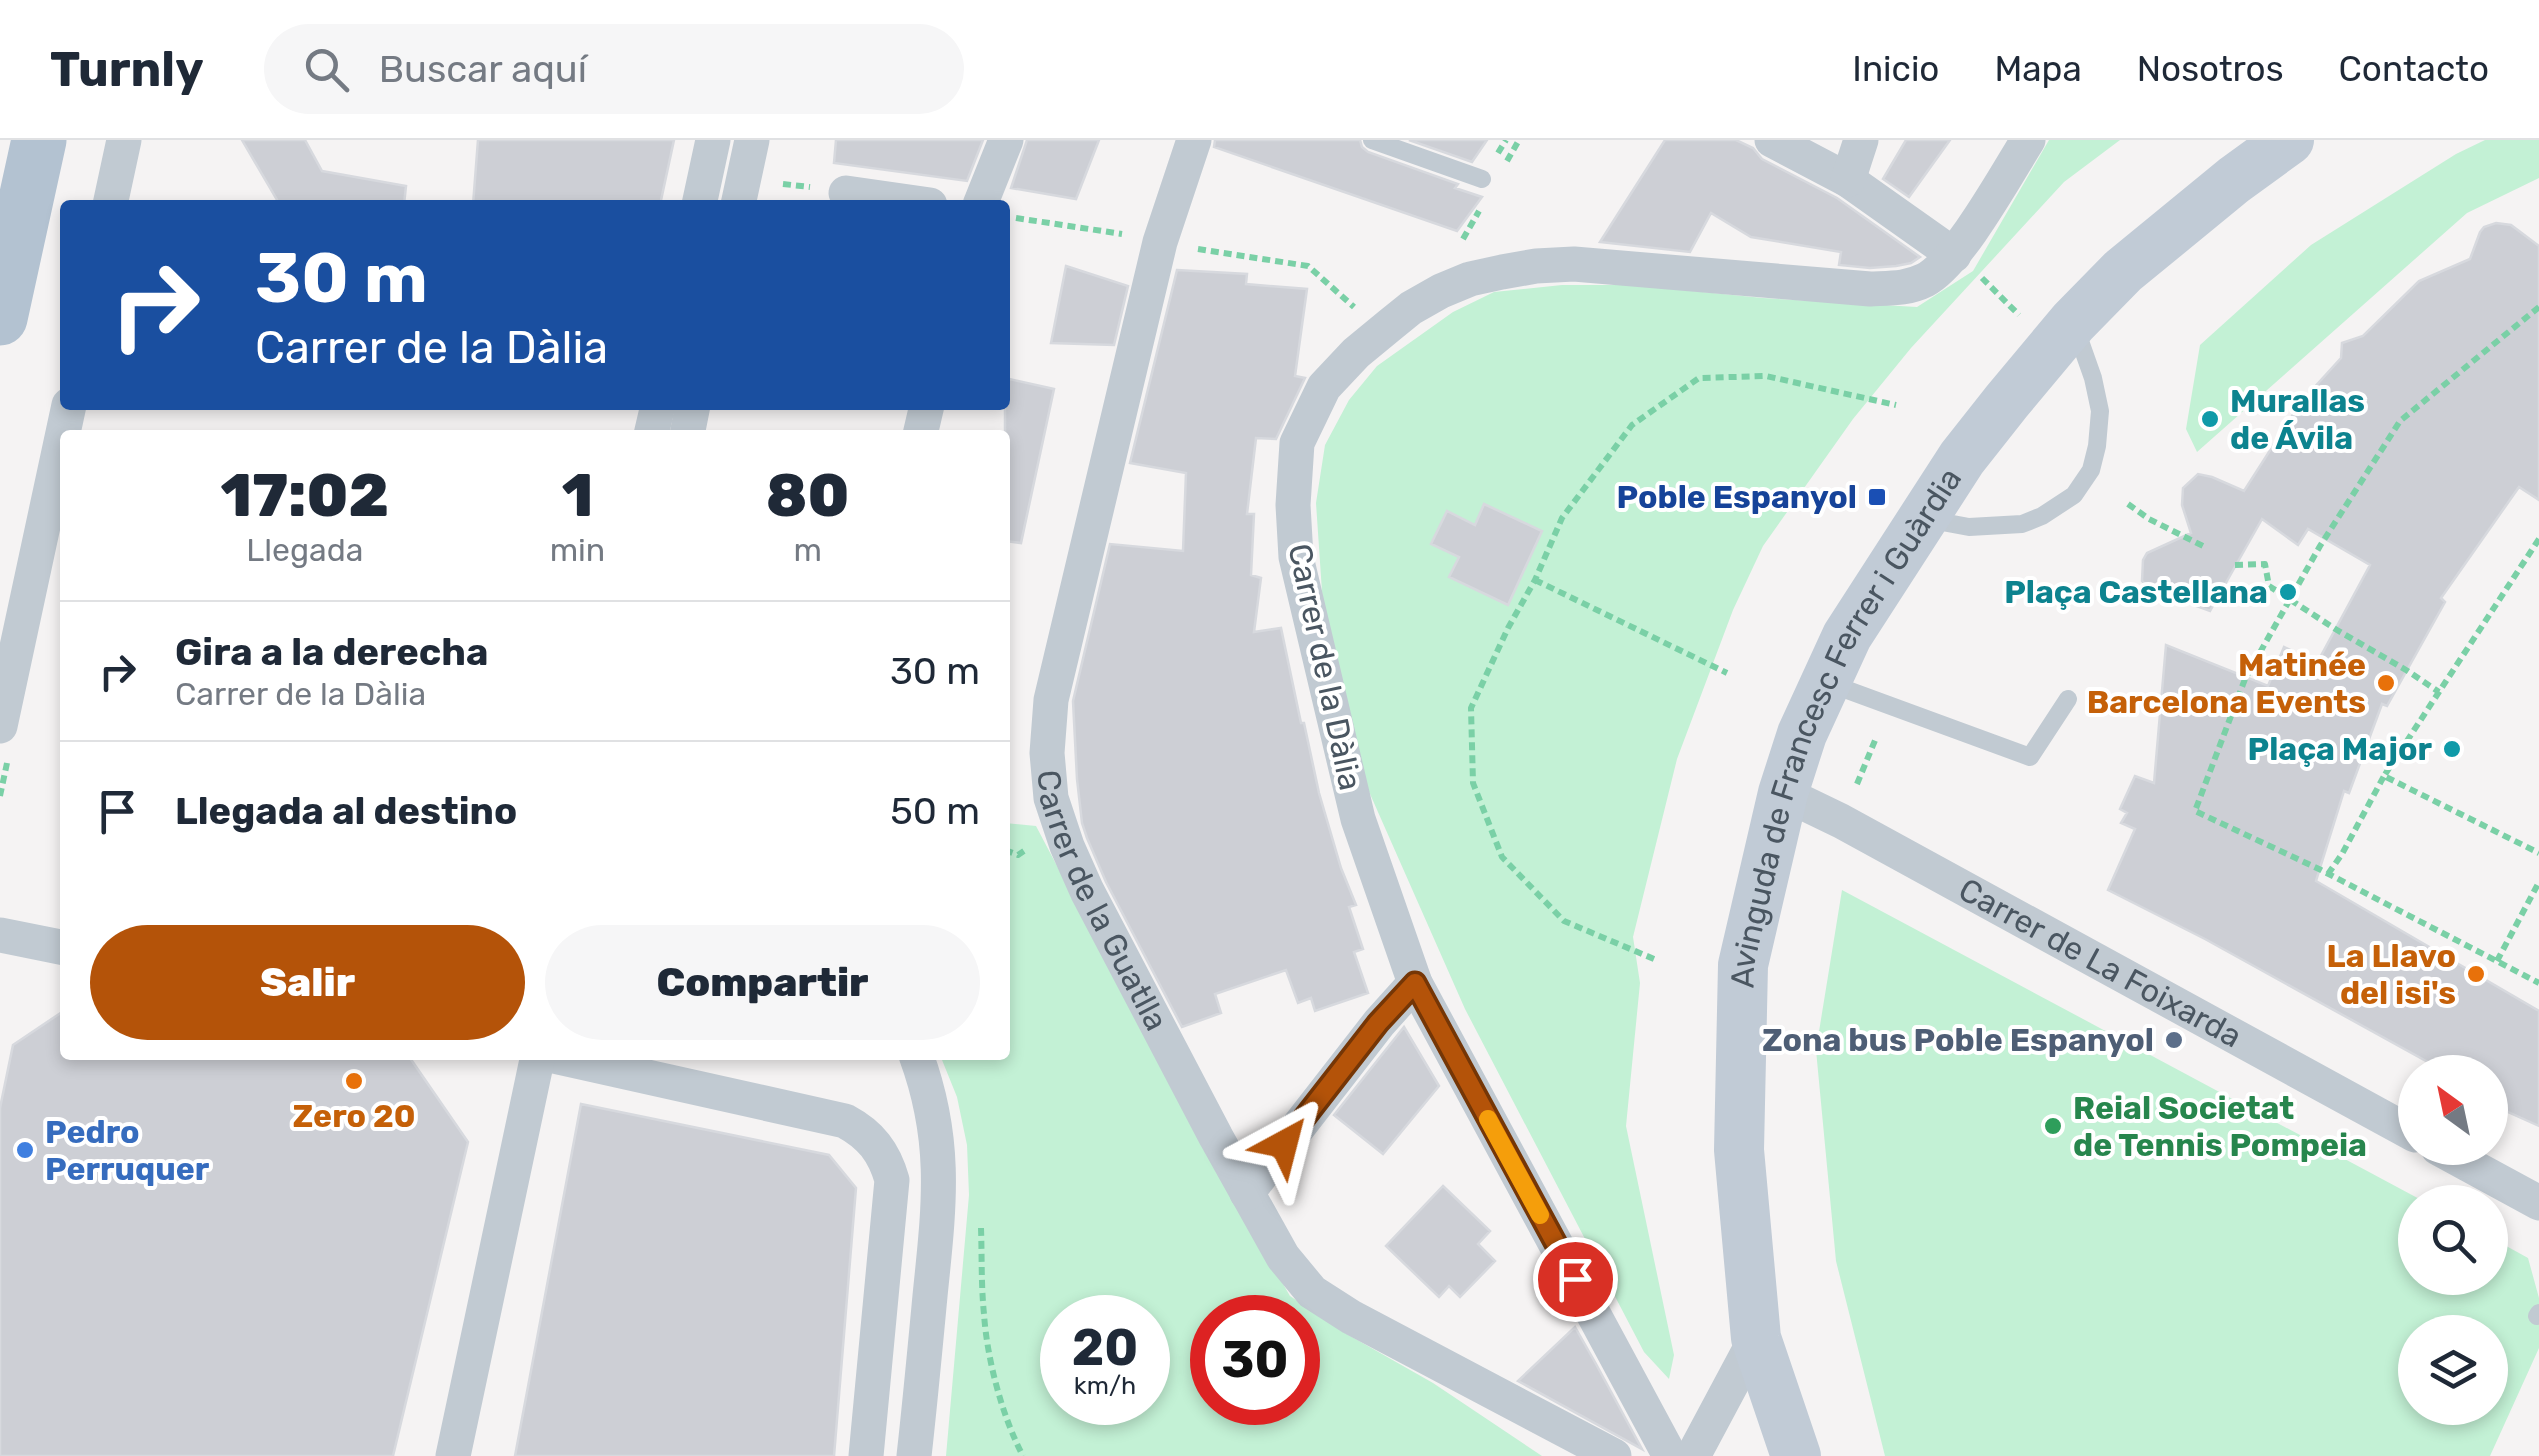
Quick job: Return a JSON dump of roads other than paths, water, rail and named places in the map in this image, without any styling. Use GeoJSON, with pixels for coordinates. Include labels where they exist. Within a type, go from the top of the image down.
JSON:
{"type":"FeatureCollection","features":[{"type":"Feature","properties":{"kind":"main road"},"geometry":{"type":"LineString","coordinates":[[0,318],[31,199],[39,140]]}},
{"type":"Feature","properties":{"kind":"street"},"geometry":{"type":"LineString","coordinates":[[111,200],[124,140]]}},
{"type":"Feature","properties":{"kind":"street"},"geometry":{"type":"LineString","coordinates":[[700,200],[712,140]]}},
{"type":"Feature","properties":{"kind":"street"},"geometry":{"type":"LineString","coordinates":[[739,200],[752,140]]}},
{"type":"Feature","properties":{"kind":"street"},"geometry":{"type":"LineString","coordinates":[[982,200],[1006,140]]}},
{"type":"Feature","properties":{"kind":"street","name":"Carrer de la Guatlla"},"geometry":{"type":"LineString","coordinates":[[1194,140],[1160,242],[1051,700],[1047,753],[1052,798],[1067,846],[1087,891],[1282,1258],[1312,1292],[1351,1317],[1614,1456]]}},
{"type":"Feature","properties":{"kind":"street"},"geometry":{"type":"LineString","coordinates":[[1772,140],[1848,180],[1954,254]]}},
{"type":"Feature","properties":{"kind":"street"},"geometry":{"type":"LineString","coordinates":[[1848,180],[1861,140]]}},
{"type":"Feature","properties":{"kind":"street","name":"Carrer de la Dàlia"},"geometry":{"type":"LineString","coordinates":[[1670,1456],[1415,983],[1358,819],[1296,557],[1293,505],[1297,443],[1324,388],[1356,354],[1410,308],[1470,279],[1536,266],[1574,264],[1870,289],[1905,288],[1935,274],[1954,254],[2028,140]]}},
{"type":"Feature","properties":{"kind":"street","name":"Avinguda de Francesc Ferrer i Guàrdia"},"geometry":{"type":"LineString","coordinates":[[1796,1456],[1756,1338],[1739,1150],[1743,965],[1783,792],[1802,734],[1846,636],[1921,518],[1962,458],[2062,335],[2123,271],[2289,140]]}},
{"type":"Feature","properties":{"kind":"street"},"geometry":{"type":"LineString","coordinates":[[846,192],[898,200]]}},
{"type":"Feature","properties":{"kind":"street"},"geometry":{"type":"LineString","coordinates":[[0,726],[60,447]]}},
{"type":"Feature","properties":{"kind":"street","name":"Carrer de La Foixarda"},"geometry":{"type":"LineString","coordinates":[[1783,792],[2398,1126]]}},
{"type":"Feature","properties":{"kind":"street"},"geometry":{"type":"LineString","coordinates":[[0,935],[60,947]]}},
{"type":"Feature","properties":{"kind":"street"},"geometry":{"type":"LineString","coordinates":[[1247,1193],[1378,1023],[1415,983]]}},
{"type":"Feature","properties":{"kind":"street"},"geometry":{"type":"LineString","coordinates":[[453,1456],[537,1060]]}},
{"type":"Feature","properties":{"kind":"street"},"geometry":{"type":"LineString","coordinates":[[572,1060],[845,1120],[864,1131],[876,1145],[892,1180],[866,1456]]}},
{"type":"Feature","properties":{"kind":"street"},"geometry":{"type":"LineString","coordinates":[[914,1456],[940,1170],[935,1121],[917,1060]]}},
{"type":"Feature","properties":{"kind":"street"},"geometry":{"type":"LineString","coordinates":[[2469,1165],[2539,1203]]}},
{"type":"Feature","properties":{"kind":"street"},"geometry":{"type":"LineString","coordinates":[[1693,1456],[1756,1338]]}},
{"type":"Feature","properties":{"kind":"lane"},"geometry":{"type":"LineString","coordinates":[[1372,140],[1482,179]]}},
{"type":"Feature","properties":{"kind":"lane"},"geometry":{"type":"LineString","coordinates":[[1921,518],[1969,527],[2022,524],[2074,496],[2091,470],[2100,411],[2093,378],[2062,335]]}},
{"type":"Feature","properties":{"kind":"lane"},"geometry":{"type":"LineString","coordinates":[[1826,682],[2030,757],[2068,698]]}},
{"type":"Feature","properties":{"kind":"place","name":"Murallas de Ávila"},"geometry":{"type":"Point","coordinates":[2210,419]}},
{"type":"Feature","properties":{"kind":"place","name":"Poble Espanyol"},"geometry":{"type":"Point","coordinates":[1877,497]}},
{"type":"Feature","properties":{"kind":"place","name":"Plaça Castellana"},"geometry":{"type":"Point","coordinates":[2288,592]}},
{"type":"Feature","properties":{"kind":"place","name":"Matinée Barcelona Events"},"geometry":{"type":"Point","coordinates":[2386,683]}},
{"type":"Feature","properties":{"kind":"place","name":"Plaça Major"},"geometry":{"type":"Point","coordinates":[2452,749]}},
{"type":"Feature","properties":{"kind":"place","name":"La Llavo del isi's"},"geometry":{"type":"Point","coordinates":[2476,974]}},
{"type":"Feature","properties":{"kind":"place","name":"Zona bus Poble Espanyol"},"geometry":{"type":"Point","coordinates":[2174,1040]}},
{"type":"Feature","properties":{"kind":"place","name":"Zero 20"},"geometry":{"type":"Point","coordinates":[354,1081]}},
{"type":"Feature","properties":{"kind":"place","name":"Reial Societat de Tennis Pompeia"},"geometry":{"type":"Point","coordinates":[2053,1126]}},
{"type":"Feature","properties":{"kind":"place","name":"Pedro Perruquer"},"geometry":{"type":"Point","coordinates":[25,1150]}}]}
